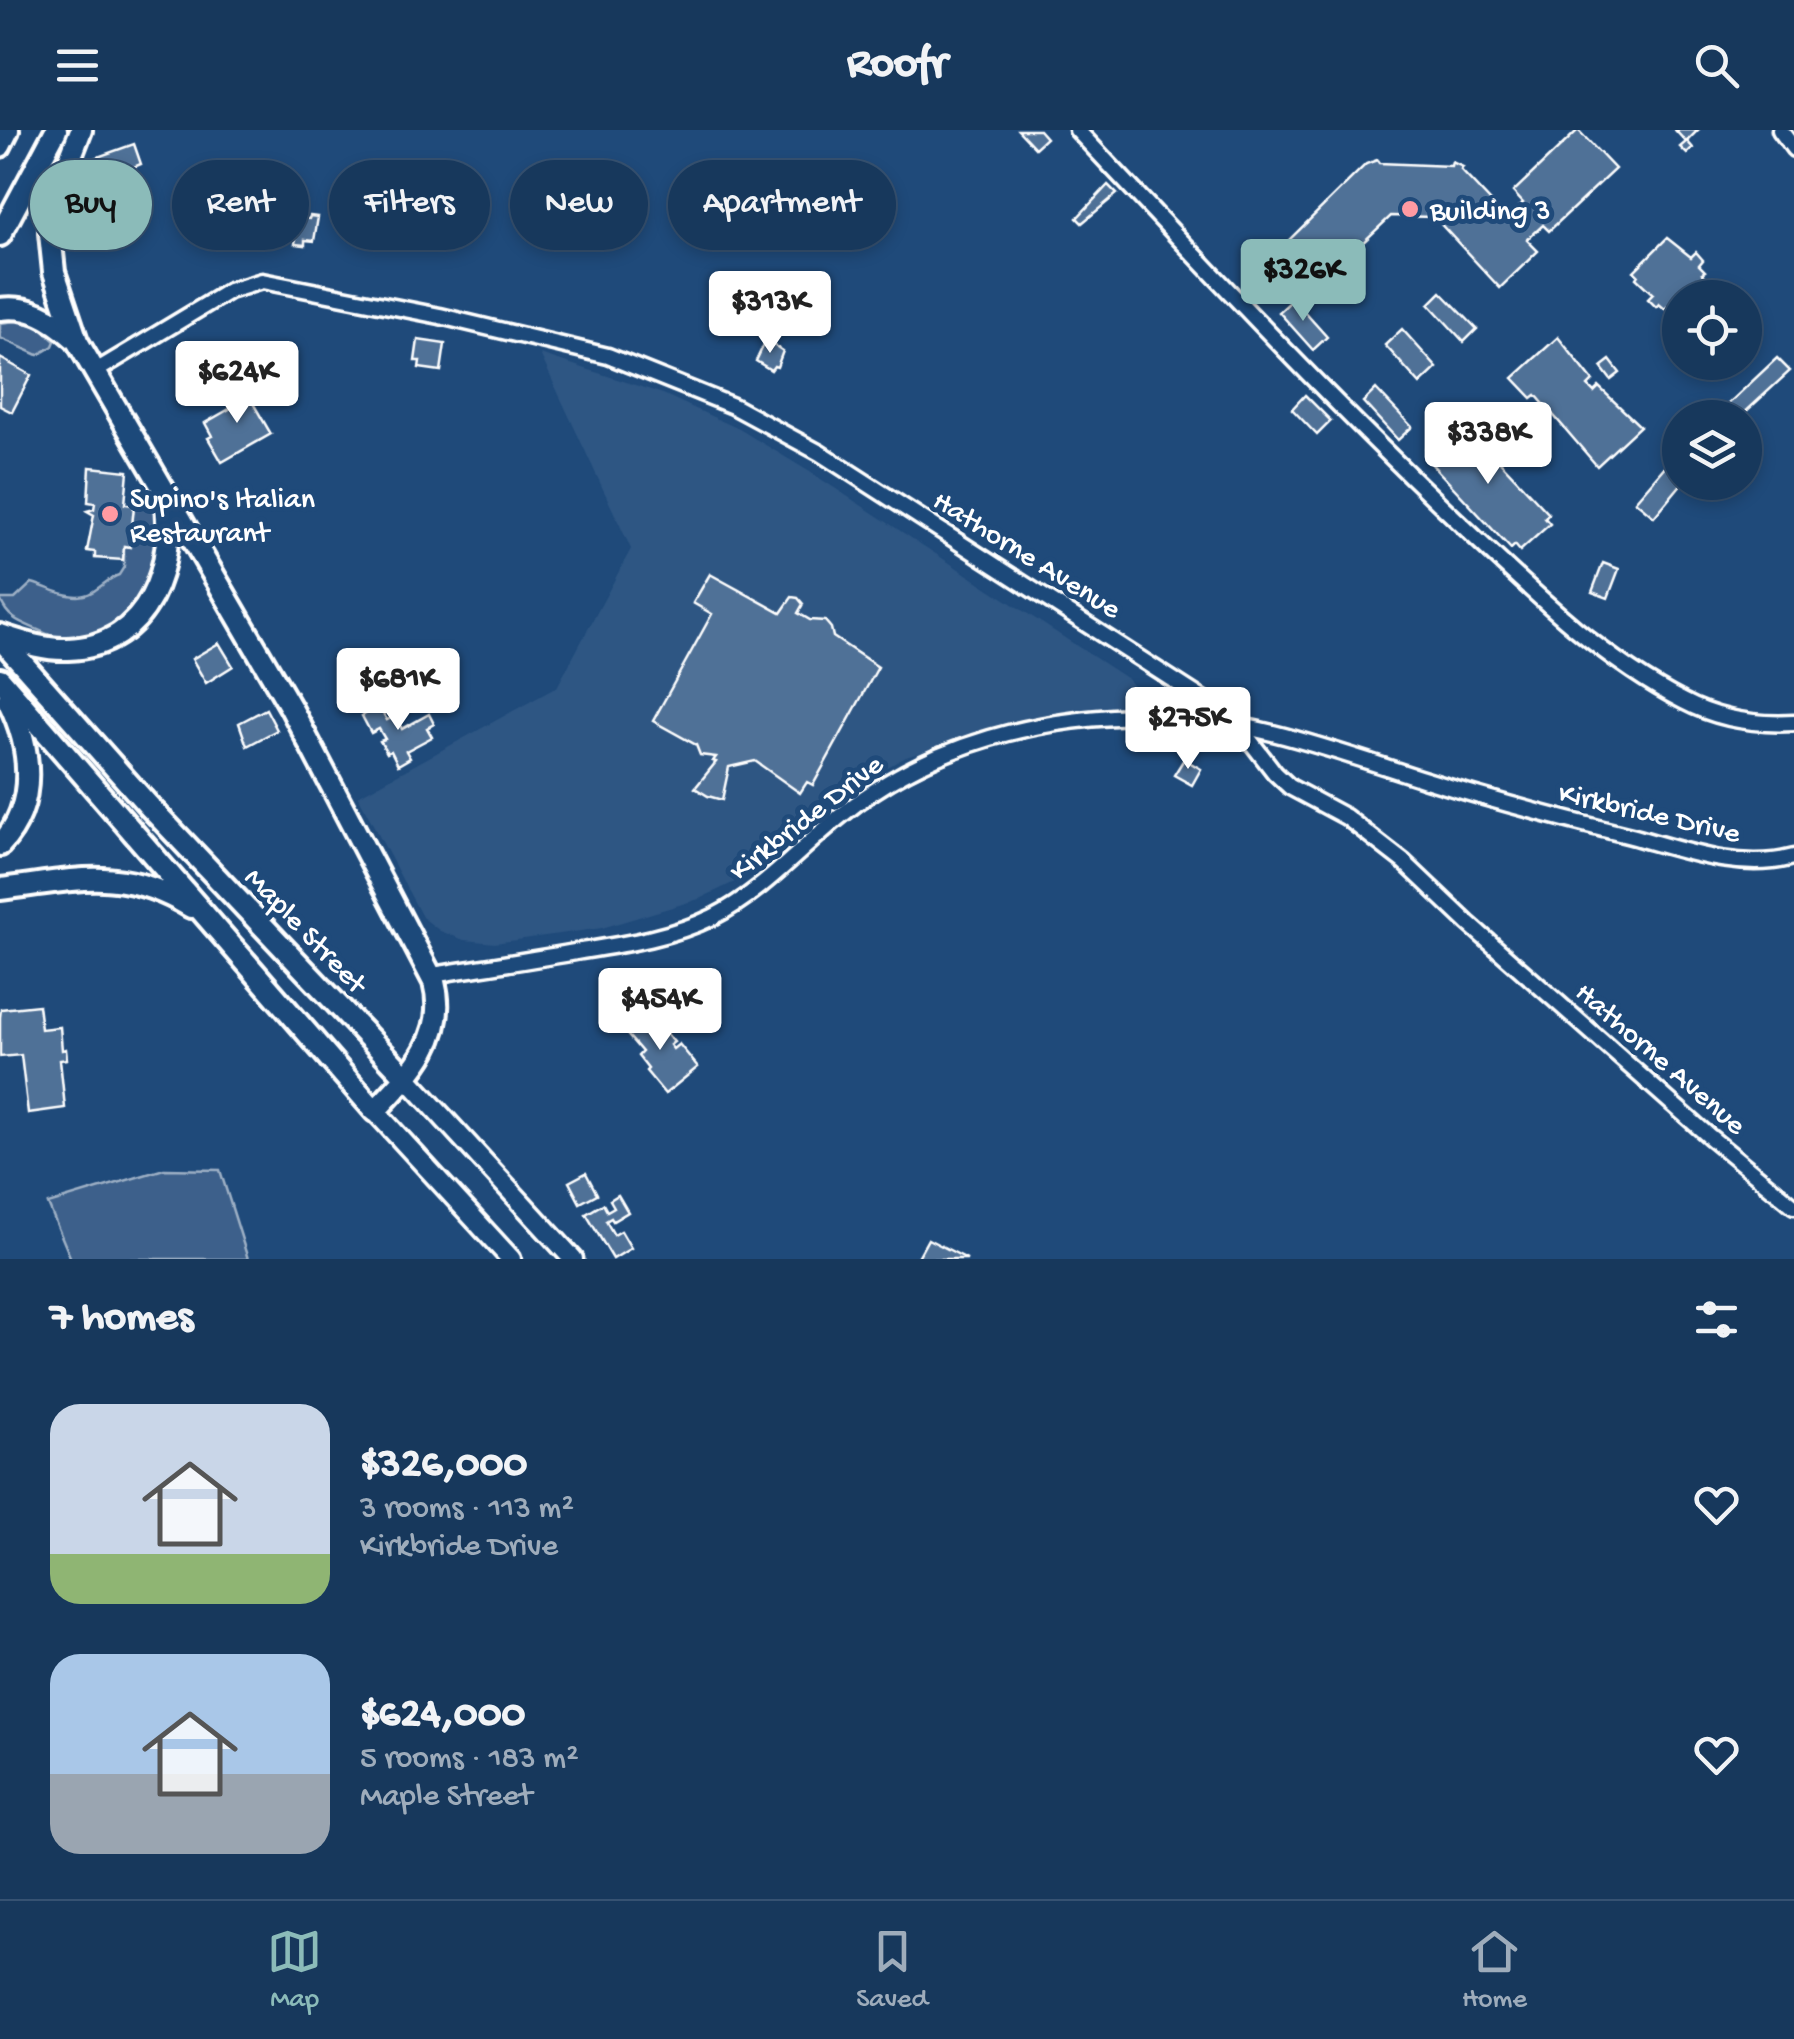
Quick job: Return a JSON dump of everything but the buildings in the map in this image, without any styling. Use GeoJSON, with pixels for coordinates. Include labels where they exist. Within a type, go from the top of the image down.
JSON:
{"type":"FeatureCollection","features":[{"type":"Feature","properties":{"kind":"main road"},"geometry":{"type":"LineString","coordinates":[[0,146],[8,130]]}},
{"type":"Feature","properties":{"kind":"main road"},"geometry":{"type":"LineString","coordinates":[[0,235],[56,130]]}},
{"type":"Feature","properties":{"kind":"main road"},"geometry":{"type":"LineString","coordinates":[[81,130],[56,196],[50,233],[54,272],[77,340],[304,731],[432,976],[438,1001],[436,1025],[425,1054],[375,1111]]}},
{"type":"Feature","properties":{"kind":"main road"},"geometry":{"type":"LineString","coordinates":[[0,310],[27,309],[44,315],[77,340]]}},
{"type":"Feature","properties":{"kind":"main road"},"geometry":{"type":"LineString","coordinates":[[0,637],[41,648],[72,649],[106,640],[134,622],[156,592],[166,564],[168,525],[157,474]]}},
{"type":"Feature","properties":{"kind":"main road","name":"Maple Street"},"geometry":{"type":"LineString","coordinates":[[0,637],[148,804],[573,1259]]}},
{"type":"Feature","properties":{"kind":"main road"},"geometry":{"type":"LineString","coordinates":[[0,682],[18,719],[28,758],[27,787],[20,814],[0,845]]}},
{"type":"Feature","properties":{"kind":"main road","name":"Maple Street"},"geometry":{"type":"LineString","coordinates":[[0,682],[375,1111],[510,1259]]}},
{"type":"Feature","properties":{"kind":"main road"},"geometry":{"type":"LineString","coordinates":[[0,889],[118,878],[156,888],[214,924]]}},
{"type":"Feature","properties":{"kind":"street"},"geometry":{"type":"LineString","coordinates":[[1077,130],[1309,376],[1555,610],[1640,674],[1685,702],[1724,716],[1763,723],[1794,723]]}},
{"type":"Feature","properties":{"kind":"street"},"geometry":{"type":"LineString","coordinates":[[1780,130],[1794,150]]}},
{"type":"Feature","properties":{"kind":"street","name":"Hathorne Avenue"},"geometry":{"type":"LineString","coordinates":[[96,371],[228,291],[262,281],[440,316],[608,356],[733,406],[820,453],[1173,677],[1238,725],[1275,774],[1346,817],[1404,862],[1710,1138],[1794,1206]]}},
{"type":"Feature","properties":{"kind":"street","name":"Kirkbride Drive"},"geometry":{"type":"LineString","coordinates":[[432,976],[651,939],[710,918],[774,877],[870,792],[917,766],[970,742],[1078,720],[1193,719],[1238,725],[1694,853],[1746,862],[1794,857]]}},
{"type":"Feature","properties":{"kind":"shaded area"},"geometry":{"type":"Polygon","coordinates":[[[16,321],[38,326],[55,341],[53,346],[38,355],[0,338],[0,323],[16,321]]]}},
{"type":"Feature","properties":{"kind":"shaded area"},"geometry":{"type":"Polygon","coordinates":[[[540,354],[663,394],[739,429],[1126,678],[1138,692],[1138,705],[1020,721],[906,757],[825,801],[743,878],[699,899],[602,928],[495,943],[464,940],[440,931],[422,917],[358,796],[557,687],[631,549],[540,354]]]}},
{"type":"Feature","properties":{"kind":"shaded area"},"geometry":{"type":"Polygon","coordinates":[[[134,506],[155,506],[158,553],[144,591],[118,622],[83,638],[64,639],[24,624],[8,613],[0,599],[15,599],[32,583],[78,596],[119,575],[124,567],[124,546],[130,546],[134,506]]]}},
{"type":"Feature","properties":{"kind":"shaded area"},"geometry":{"type":"Polygon","coordinates":[[[164,1169],[220,1170],[248,1259],[71,1259],[48,1204],[164,1169]]]}},
{"type":"Feature","properties":{"kind":"place","name":"Building 3"},"geometry":{"type":"Point","coordinates":[1410,209]}},
{"type":"Feature","properties":{"kind":"place","name":"Supino's Italian Restaurant"},"geometry":{"type":"Point","coordinates":[110,514]}}]}
